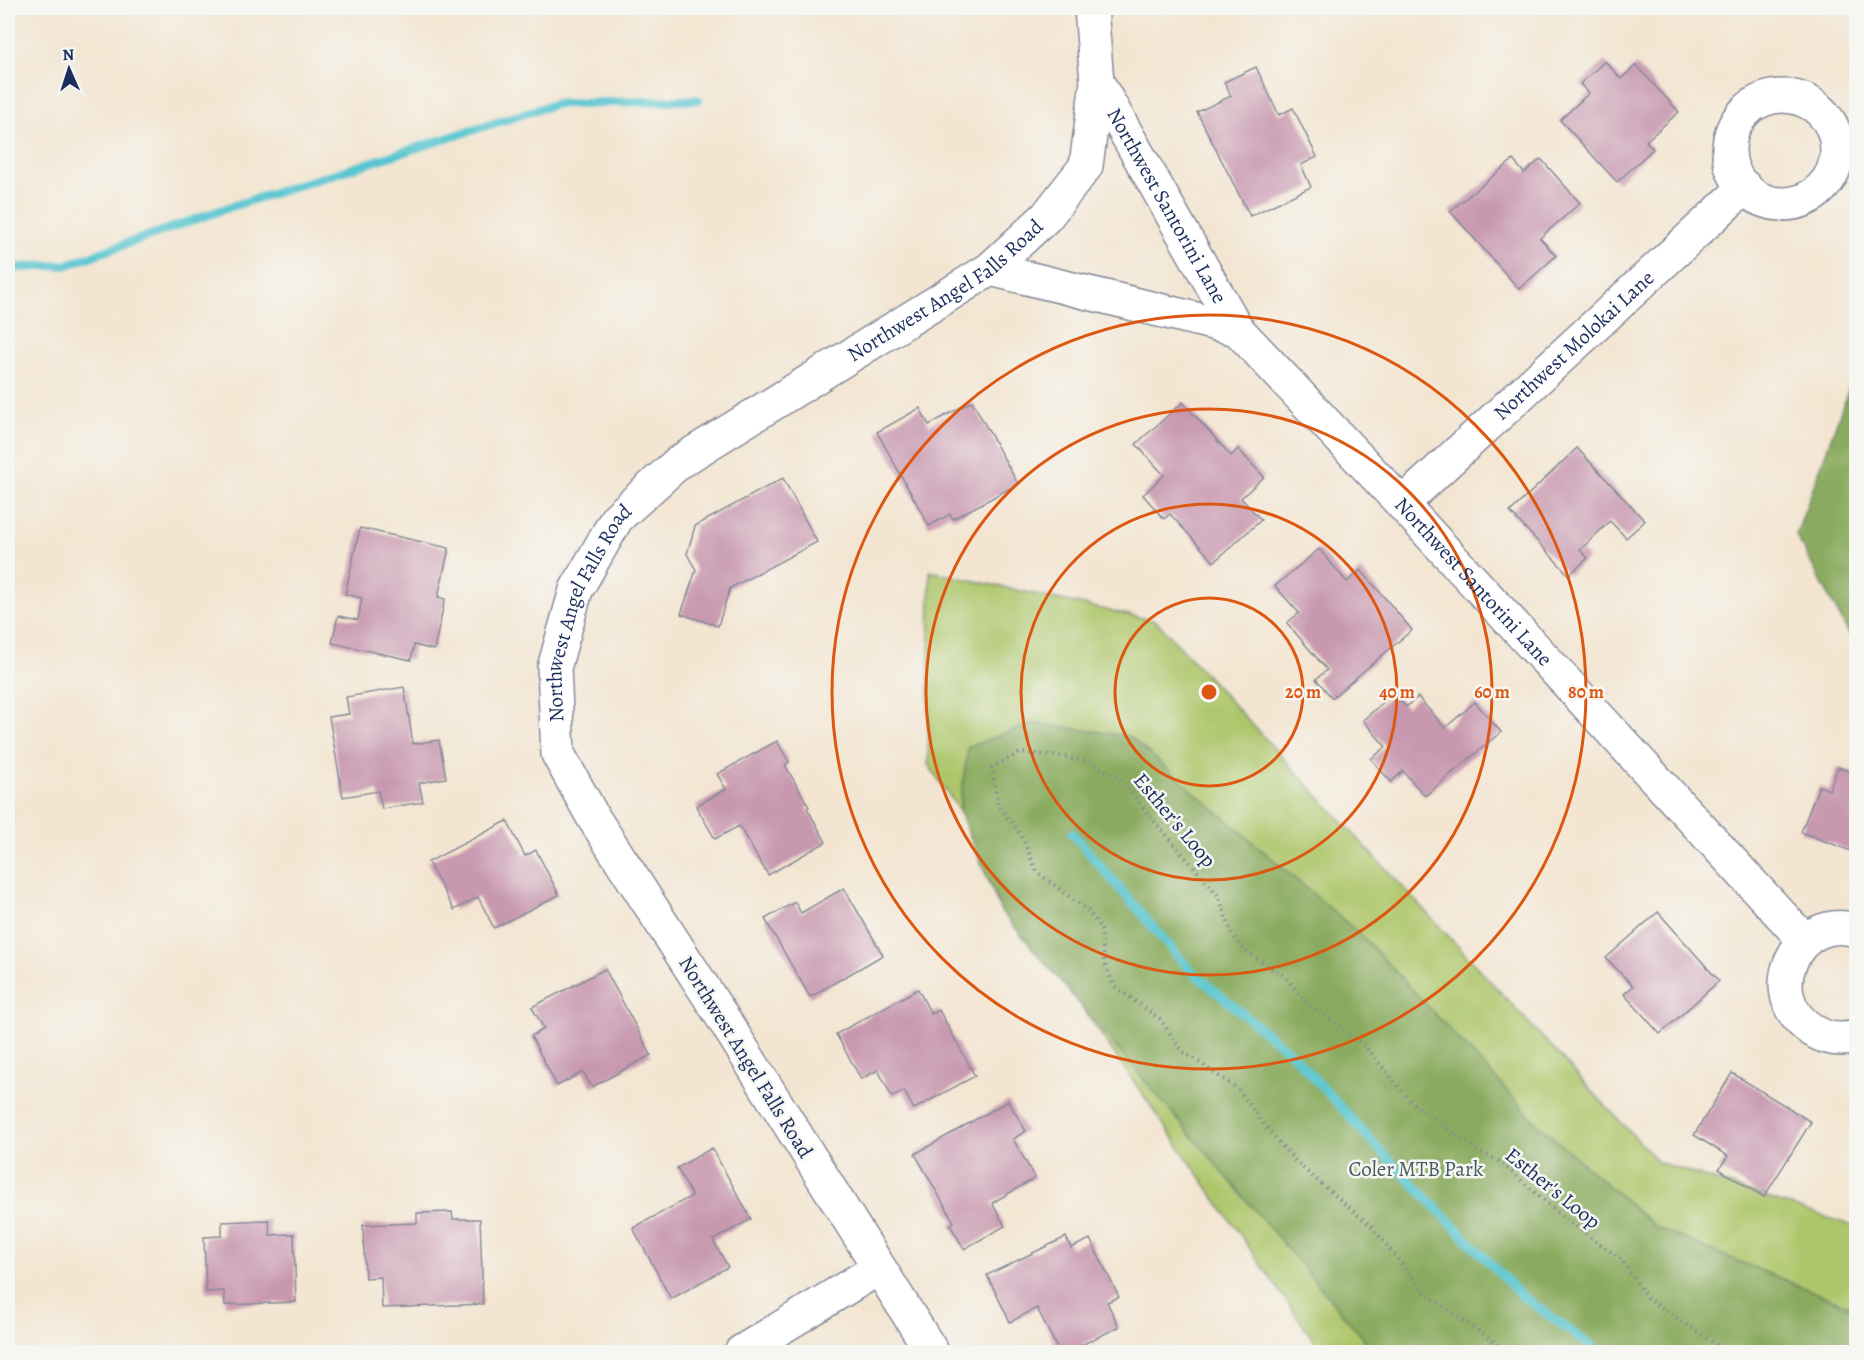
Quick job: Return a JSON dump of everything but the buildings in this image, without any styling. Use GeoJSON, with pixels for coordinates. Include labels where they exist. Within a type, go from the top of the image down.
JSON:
{"type":"FeatureCollection","features":[{"type":"Feature","properties":{"kind":"street","name":"Northwest Angel Falls Road"},"geometry":{"type":"LineString","coordinates":[[932,1353],[593,817],[558,754],[554,668],[576,590],[617,518],[679,462],[990,269],[1046,217],[1086,166],[1097,82],[1091,8]]}},
{"type":"Feature","properties":{"kind":"street","name":"Northwest Santorini Lane"},"geometry":{"type":"LineString","coordinates":[[1097,82],[1237,329],[1402,504],[1805,941]]}},
{"type":"Feature","properties":{"kind":"street","name":"Northwest Molokai Lane"},"geometry":{"type":"LineString","coordinates":[[1402,504],[1745,187]]}},
{"type":"Feature","properties":{"kind":"street","name":"Northwest Santorini Lane"},"geometry":{"type":"LineString","coordinates":[[990,269],[1237,329]]}},
{"type":"Feature","properties":{"kind":"street"},"geometry":{"type":"LineString","coordinates":[[1857,930],[1834,928],[1818,932],[1805,941],[1794,953],[1785,983],[1794,1014],[1805,1026],[1818,1034],[1834,1039],[1857,1037]]}},
{"type":"Feature","properties":{"kind":"street"},"geometry":{"type":"LineString","coordinates":[[741,1353],[879,1268]]}},
{"type":"Feature","properties":{"kind":"path","name":"Esther's Loop"},"geometry":{"type":"LineString","coordinates":[[1508,1353],[1426,1293],[1372,1227],[1296,1162],[1264,1126],[1238,1089],[1182,1052],[1160,1019],[1114,986],[1104,961],[1101,928],[1088,910],[1037,872],[1021,835],[998,805],[992,767],[1020,753],[1053,755],[1089,762],[1119,777],[1218,895],[1232,934],[1243,949],[1285,977],[1307,1003],[1366,1047],[1411,1102],[1476,1150],[1503,1164],[1565,1219],[1621,1259],[1647,1298],[1723,1348],[1733,1349],[1739,1353]]}},
{"type":"Feature","properties":{"kind":"green space"},"geometry":{"type":"Polygon","coordinates":[[[1856,374],[1856,647],[1796,535],[1856,374]]]}},
{"type":"Feature","properties":{"kind":"green space","name":"Coler MTB Park"},"geometry":{"type":"Polygon","coordinates":[[[930,571],[1156,621],[1658,1162],[1856,1227],[1856,1352],[1322,1352],[999,888],[1006,881],[928,764],[930,571]]]}},
{"type":"Feature","properties":{"kind":"green space","name":"Coler MTB Park"},"geometry":{"type":"Polygon","coordinates":[[[1034,723],[1129,736],[1361,935],[1540,1126],[1657,1228],[1856,1309],[1856,1352],[1375,1352],[1001,911],[959,810],[968,747],[1034,723]]]}},
{"type":"Feature","properties":{"kind":"waterway"},"geometry":{"type":"LineString","coordinates":[[8,268],[66,265],[236,205],[555,104],[698,100]]}},
{"type":"Feature","properties":{"kind":"waterway"},"geometry":{"type":"LineString","coordinates":[[1072,833],[1190,970],[1294,1056],[1378,1148],[1521,1295],[1599,1352]]}}]}
